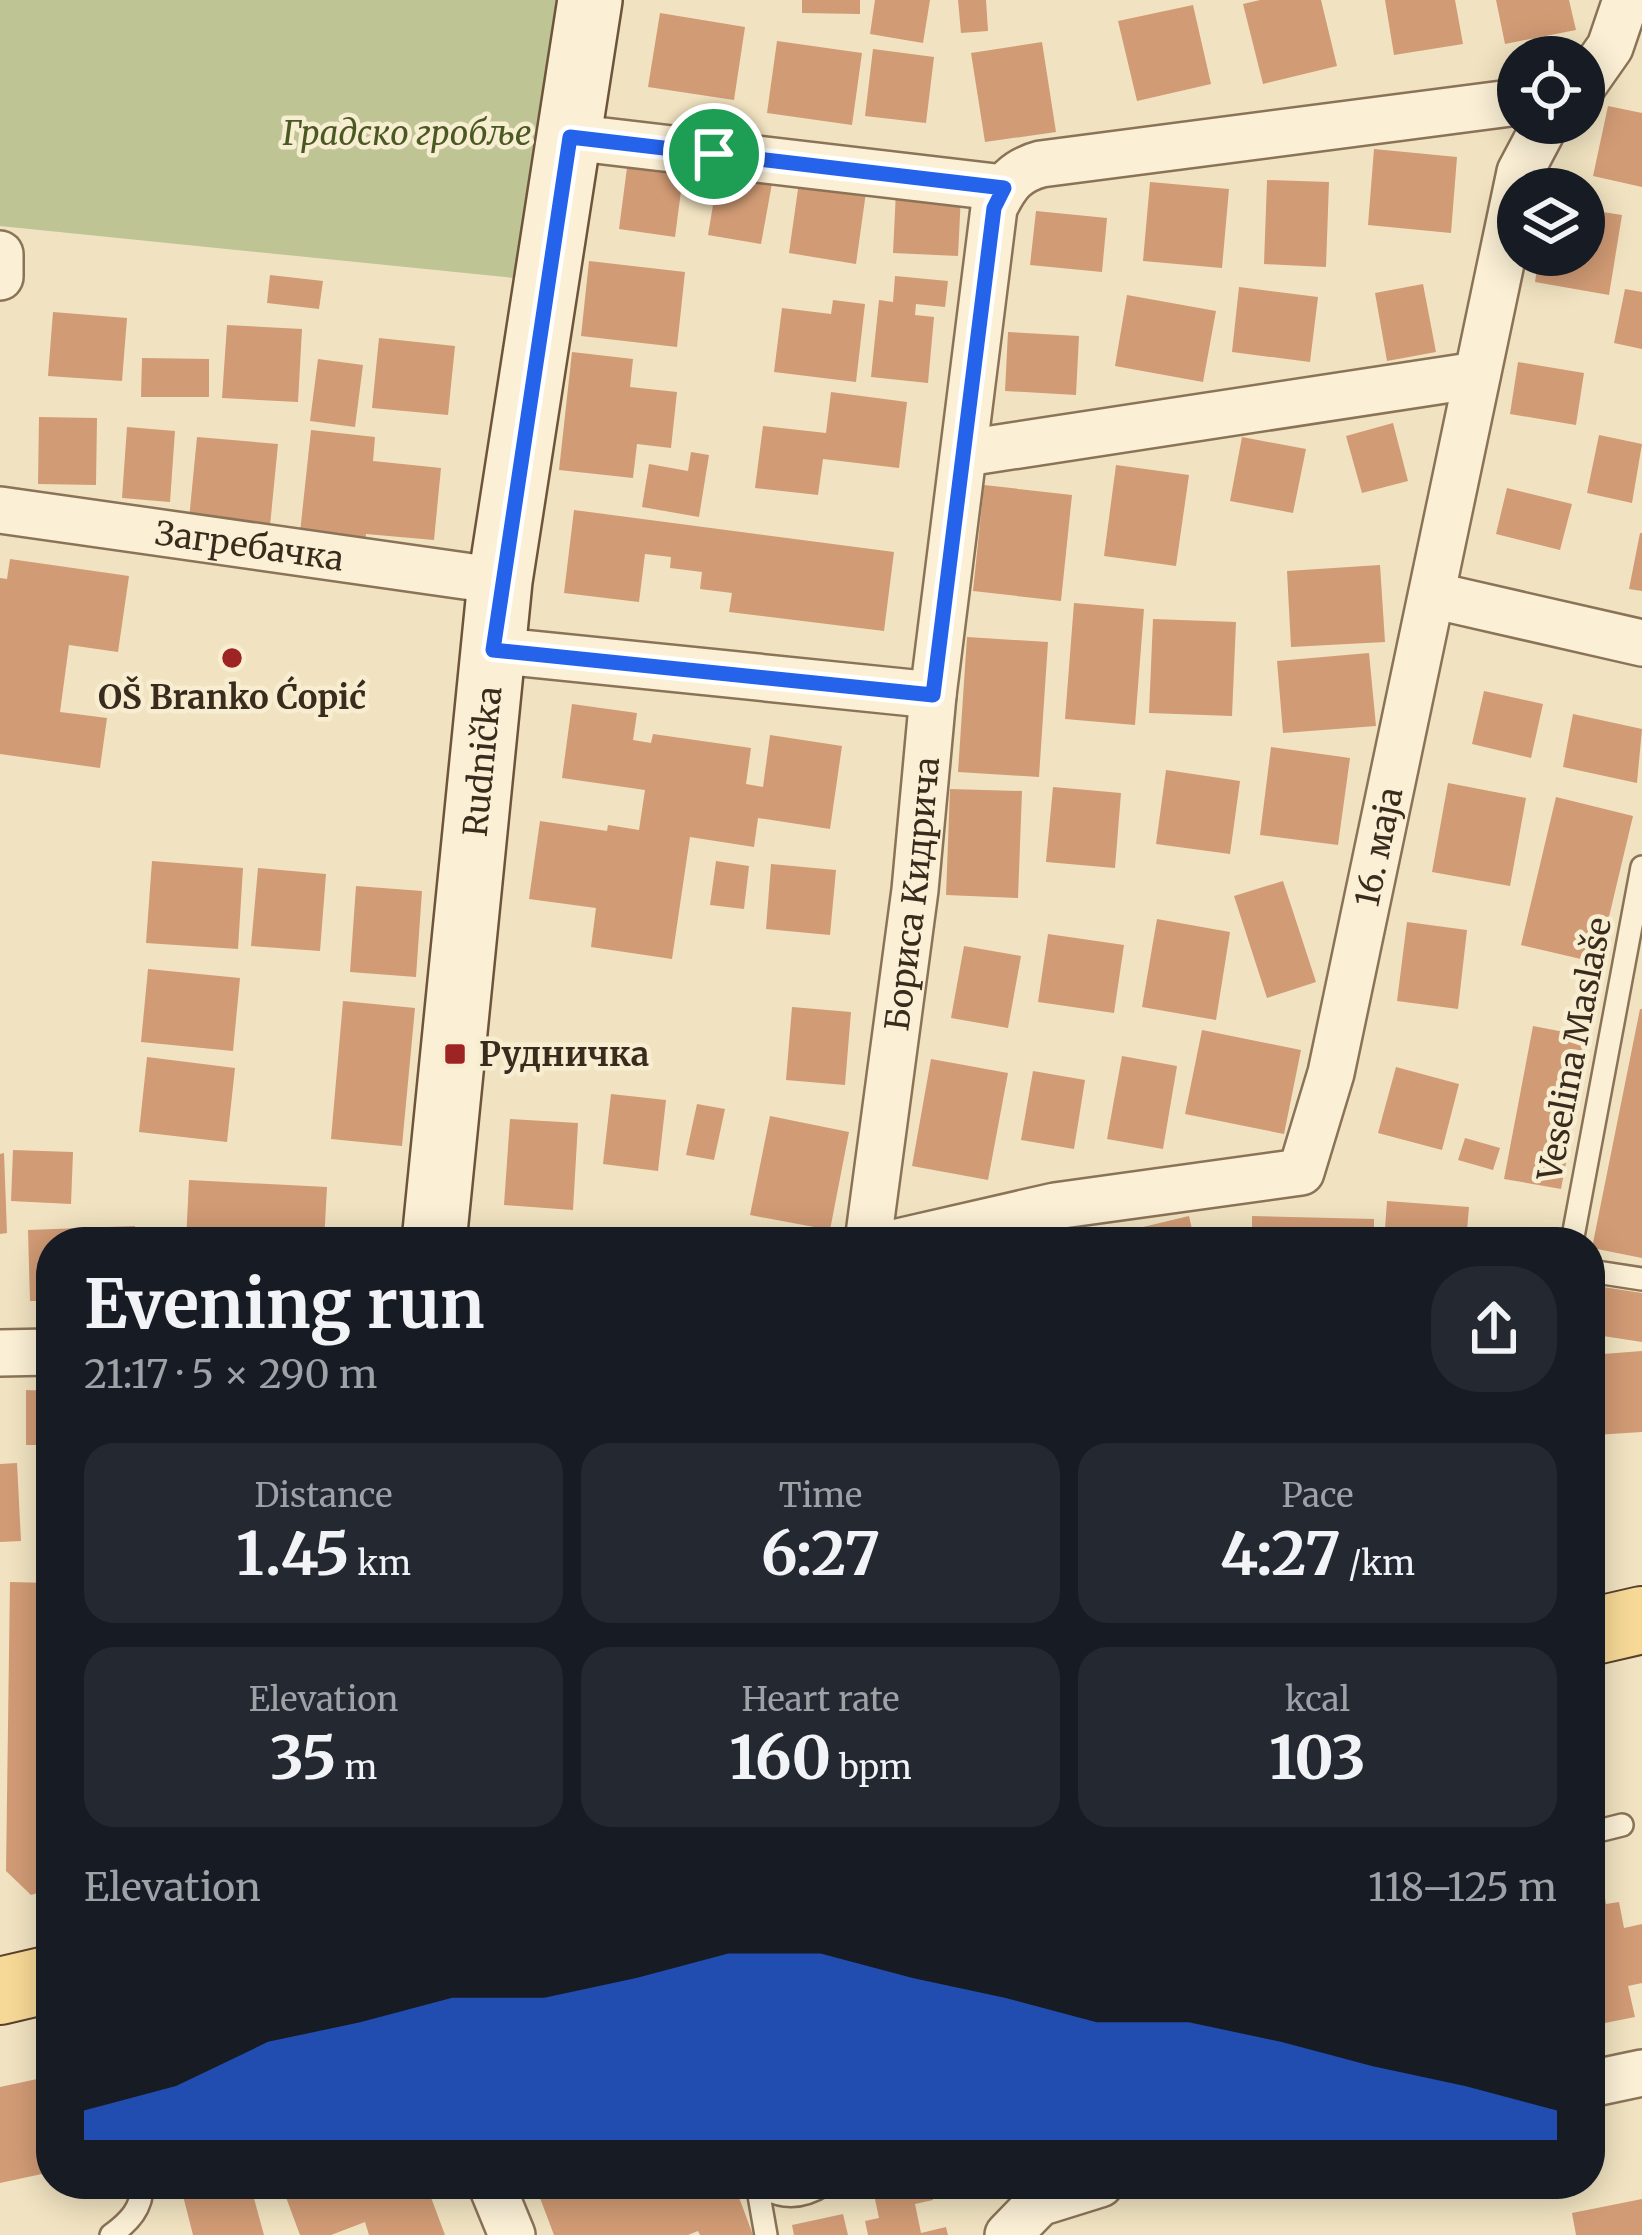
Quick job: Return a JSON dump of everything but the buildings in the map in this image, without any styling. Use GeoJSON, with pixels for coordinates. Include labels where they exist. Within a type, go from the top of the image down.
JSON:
{"type":"FeatureCollection","features":[{"type":"Feature","properties":{"kind":"main road"},"geometry":{"type":"LineString","coordinates":[[1605,1629],[1642,1620]]}},
{"type":"Feature","properties":{"kind":"main road"},"geometry":{"type":"LineString","coordinates":[[0,1991],[36,1983]]}},
{"type":"Feature","properties":{"kind":"street","name":"Rudnička"},"geometry":{"type":"LineString","coordinates":[[435,1227],[500,581],[590,0]]}},
{"type":"Feature","properties":{"kind":"street"},"geometry":{"type":"LineString","coordinates":[[1605,53],[1626,0]]}},
{"type":"Feature","properties":{"kind":"street"},"geometry":{"type":"LineString","coordinates":[[570,137],[1004,188],[1019,170],[1041,164],[1497,105]]}},
{"type":"Feature","properties":{"kind":"street","name":"16. маја"},"geometry":{"type":"LineString","coordinates":[[963,1227],[1055,1206],[1301,1172],[1331,1073],[1520,172],[1535,144]]}},
{"type":"Feature","properties":{"kind":"street","name":"Бориса Kидрича"},"geometry":{"type":"LineString","coordinates":[[870,1227],[915,890],[933,695],[994,208],[1004,188]]}},
{"type":"Feature","properties":{"kind":"street"},"geometry":{"type":"LineString","coordinates":[[0,254],[0,277]]}},
{"type":"Feature","properties":{"kind":"street"},"geometry":{"type":"LineString","coordinates":[[966,453],[1477,375]]}},
{"type":"Feature","properties":{"kind":"street","name":"Загребачка"},"geometry":{"type":"LineString","coordinates":[[0,510],[500,581]]}},
{"type":"Feature","properties":{"kind":"street"},"geometry":{"type":"LineString","coordinates":[[1432,595],[1642,643]]}},
{"type":"Feature","properties":{"kind":"street"},"geometry":{"type":"LineString","coordinates":[[493,650],[933,695]]}},
{"type":"Feature","properties":{"kind":"street"},"geometry":{"type":"LineString","coordinates":[[0,1353],[36,1352]]}},
{"type":"Feature","properties":{"kind":"street"},"geometry":{"type":"LineString","coordinates":[[1605,2081],[1642,2073]]}},
{"type":"Feature","properties":{"kind":"street"},"geometry":{"type":"LineString","coordinates":[[497,2199],[512,2235]]}},
{"type":"Feature","properties":{"kind":"street"},"geometry":{"type":"LineString","coordinates":[[1008,2235],[1040,2204],[1055,2199]]}},
{"type":"Feature","properties":{"kind":"lane","name":"Veselina Maslaše"},"geometry":{"type":"LineString","coordinates":[[1575,1227],[1642,867]]}},
{"type":"Feature","properties":{"kind":"lane"},"geometry":{"type":"LineString","coordinates":[[1605,1274],[1642,1280]]}},
{"type":"Feature","properties":{"kind":"lane"},"geometry":{"type":"LineString","coordinates":[[1605,1829],[1622,1825]]}},
{"type":"Feature","properties":{"kind":"lane"},"geometry":{"type":"LineString","coordinates":[[111,2235],[127,2223],[142,2199]]}},
{"type":"Feature","properties":{"kind":"lane"},"geometry":{"type":"LineString","coordinates":[[760,2199],[766,2235]]}},
{"type":"Feature","properties":{"kind":"green space","name":"Градско гробље"},"geometry":{"type":"Polygon","coordinates":[[[0,0],[563,0],[524,279],[0,226],[0,0]]]}},
{"type":"Feature","properties":{"kind":"place","name":"OŠ Branko Ćopić"},"geometry":{"type":"Point","coordinates":[232,658]}},
{"type":"Feature","properties":{"kind":"place","name":"Рудничка"},"geometry":{"type":"Point","coordinates":[455,1054]}},
{"type":"Feature","properties":{"kind":"route"},"geometry":{"type":"LineString","coordinates":[[570,137],[714,154],[1004,188],[994,208],[933,695],[493,650],[570,137]]}}]}
